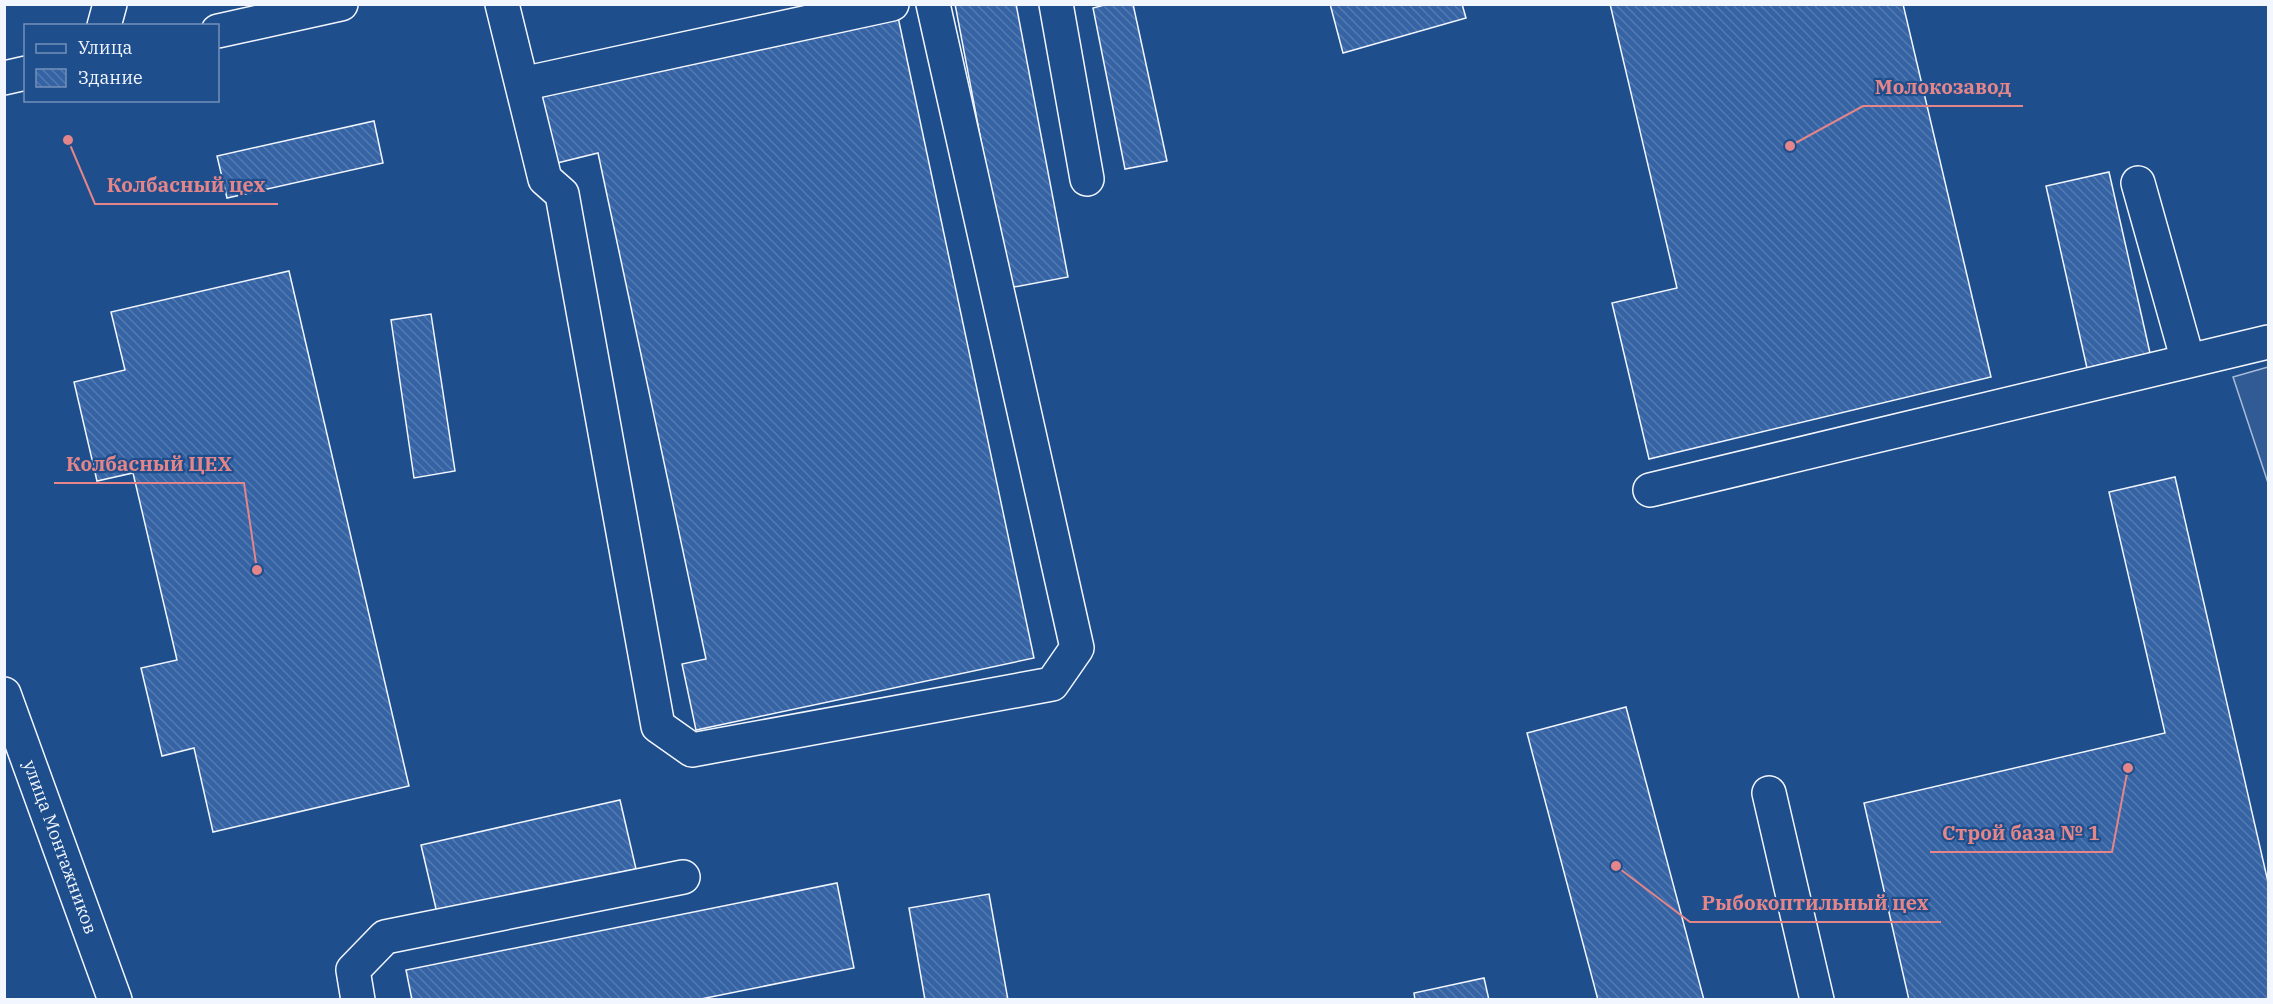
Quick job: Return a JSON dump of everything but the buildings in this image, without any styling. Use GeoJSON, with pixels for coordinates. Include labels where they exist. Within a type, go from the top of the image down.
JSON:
{"type":"FeatureCollection","features":[{"type":"Feature","properties":{"kind":"street"},"geometry":{"type":"LineString","coordinates":[[105,24],[110,4]]}},
{"type":"Feature","properties":{"kind":"street"},"geometry":{"type":"LineString","coordinates":[[219,31],[341,4]]}},
{"type":"Feature","properties":{"kind":"street"},"geometry":{"type":"LineString","coordinates":[[502,4],[545,179],[562,194],[658,726],[692,750],[1052,684],[1077,648],[933,4]]}},
{"type":"Feature","properties":{"kind":"street"},"geometry":{"type":"LineString","coordinates":[[522,84],[892,4]]}},
{"type":"Feature","properties":{"kind":"street"},"geometry":{"type":"LineString","coordinates":[[1056,4],[1087,179]]}},
{"type":"Feature","properties":{"kind":"street"},"geometry":{"type":"LineString","coordinates":[[4,78],[24,73]]}},
{"type":"Feature","properties":{"kind":"street"},"geometry":{"type":"LineString","coordinates":[[2138,183],[2188,361]]}},
{"type":"Feature","properties":{"kind":"street"},"geometry":{"type":"LineString","coordinates":[[1650,490],[2268,342]]}},
{"type":"Feature","properties":{"kind":"street","name":"улица Монтажников"},"geometry":{"type":"LineString","coordinates":[[4,694],[115,999]]}},
{"type":"Feature","properties":{"kind":"street"},"geometry":{"type":"LineString","coordinates":[[1769,793],[1817,999]]}},
{"type":"Feature","properties":{"kind":"street"},"geometry":{"type":"LineString","coordinates":[[358,999],[353,970],[384,937],[683,877]]}},
{"type":"Feature","properties":{"kind":"shaded area"},"geometry":{"type":"Polygon","coordinates":[[[2268,367],[2268,483],[2233,377],[2268,367]]]}},
{"type":"Feature","properties":{"kind":"place","name":"Колбасный цех"},"geometry":{"type":"Point","coordinates":[68,140]}},
{"type":"Feature","properties":{"kind":"place","name":"Молокозавод"},"geometry":{"type":"Point","coordinates":[1790,146]}},
{"type":"Feature","properties":{"kind":"place","name":"Колбасный ЦЕХ"},"geometry":{"type":"Point","coordinates":[257,570]}},
{"type":"Feature","properties":{"kind":"place","name":"Строй база № 1"},"geometry":{"type":"Point","coordinates":[2128,768]}},
{"type":"Feature","properties":{"kind":"place","name":"Рыбокоптильный цех"},"geometry":{"type":"Point","coordinates":[1616,866]}}]}
